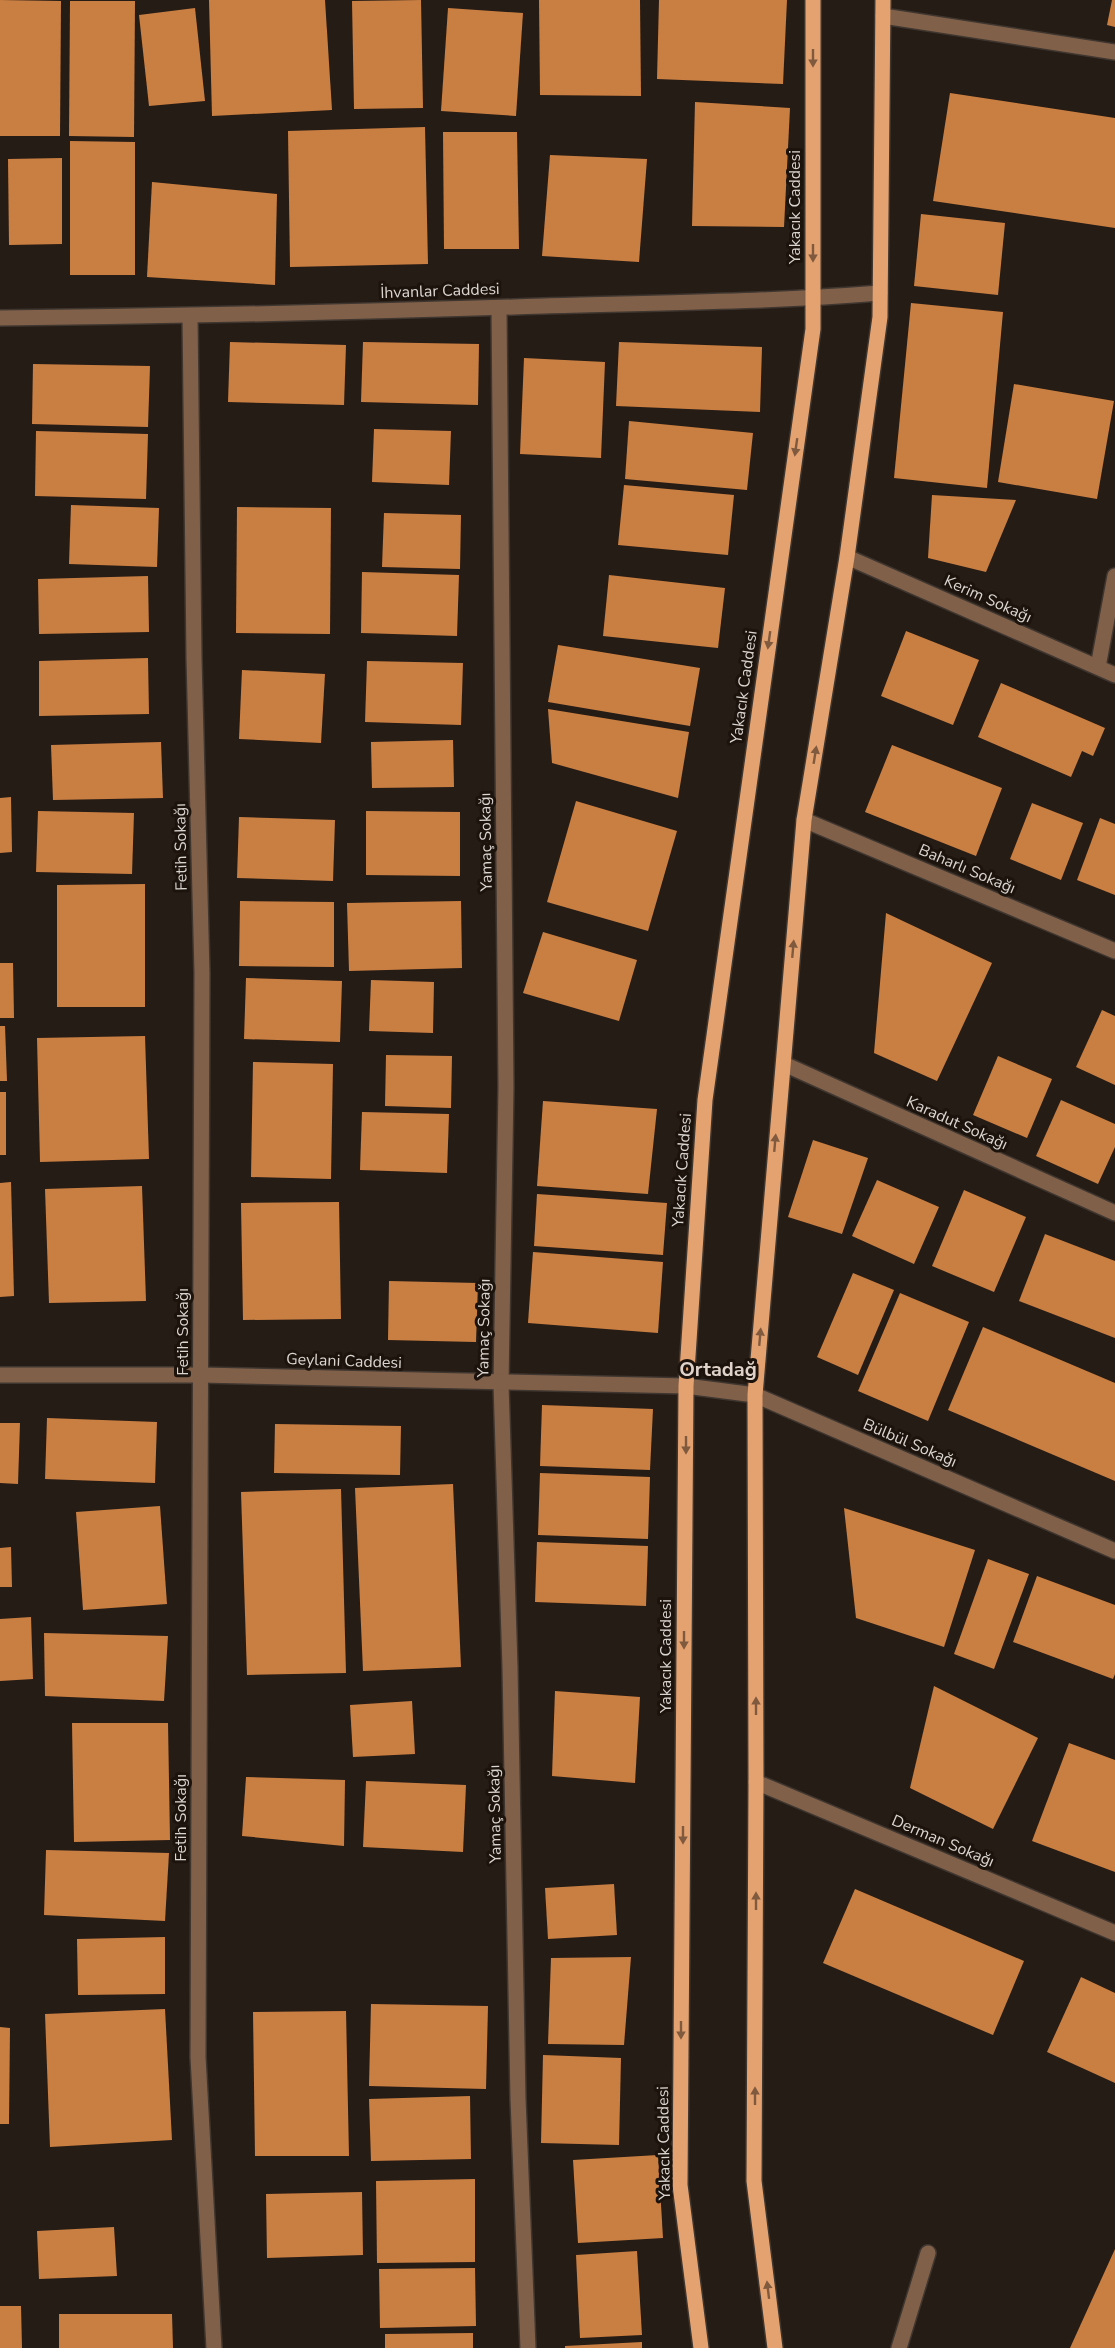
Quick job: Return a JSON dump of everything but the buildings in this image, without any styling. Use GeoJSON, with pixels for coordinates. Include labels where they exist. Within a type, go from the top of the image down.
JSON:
{"type":"FeatureCollection","features":[{"type":"Feature","properties":{"kind":"main road","name":"Yakacık Caddesi"},"geometry":{"type":"LineString","coordinates":[[701,2348],[680,2185],[686,1386],[705,1100],[813,329],[813,0]]}},
{"type":"Feature","properties":{"kind":"main road"},"geometry":{"type":"LineString","coordinates":[[775,2348],[754,2181],[755,1395],[804,820],[847,557],[880,317],[883,0]]}},
{"type":"Feature","properties":{"kind":"street"},"geometry":{"type":"LineString","coordinates":[[883,16],[1115,52]]}},
{"type":"Feature","properties":{"kind":"street","name":"İhvanlar Caddesi"},"geometry":{"type":"LineString","coordinates":[[0,318],[190,316],[499,308],[813,298],[880,293]]}},
{"type":"Feature","properties":{"kind":"street","name":"Yamaç Sokağı"},"geometry":{"type":"LineString","coordinates":[[499,308],[506,1076],[501,1384],[510,1666],[518,2098],[528,2348]]}},
{"type":"Feature","properties":{"kind":"street","name":"Fetih Sokağı"},"geometry":{"type":"LineString","coordinates":[[190,316],[194,658],[202,972],[198,2057],[214,2348]]}},
{"type":"Feature","properties":{"kind":"street","name":"Kerim Sokağı"},"geometry":{"type":"LineString","coordinates":[[847,557],[1115,675]]}},
{"type":"Feature","properties":{"kind":"street"},"geometry":{"type":"LineString","coordinates":[[1098,667],[1115,576]]}},
{"type":"Feature","properties":{"kind":"street","name":"Baharlı Sokağı"},"geometry":{"type":"LineString","coordinates":[[804,820],[1115,951]]}},
{"type":"Feature","properties":{"kind":"street","name":"Karadut Sokağı"},"geometry":{"type":"LineString","coordinates":[[784,1064],[1115,1214]]}},
{"type":"Feature","properties":{"kind":"street","name":"Geylani Caddesi"},"geometry":{"type":"LineString","coordinates":[[0,1375],[201,1375],[501,1384],[686,1386]]}},
{"type":"Feature","properties":{"kind":"street","name":"Bülbül Sokağı"},"geometry":{"type":"LineString","coordinates":[[686,1386],[755,1395],[1115,1551]]}},
{"type":"Feature","properties":{"kind":"street","name":"Derman Sokağı"},"geometry":{"type":"LineString","coordinates":[[756,1782],[1115,1933]]}},
{"type":"Feature","properties":{"kind":"street"},"geometry":{"type":"LineString","coordinates":[[899,2348],[928,2253]]}},
{"type":"Feature","properties":{"kind":"district","name":"Ortadağ"},"geometry":{"type":"Point","coordinates":[718,1369]}}]}
